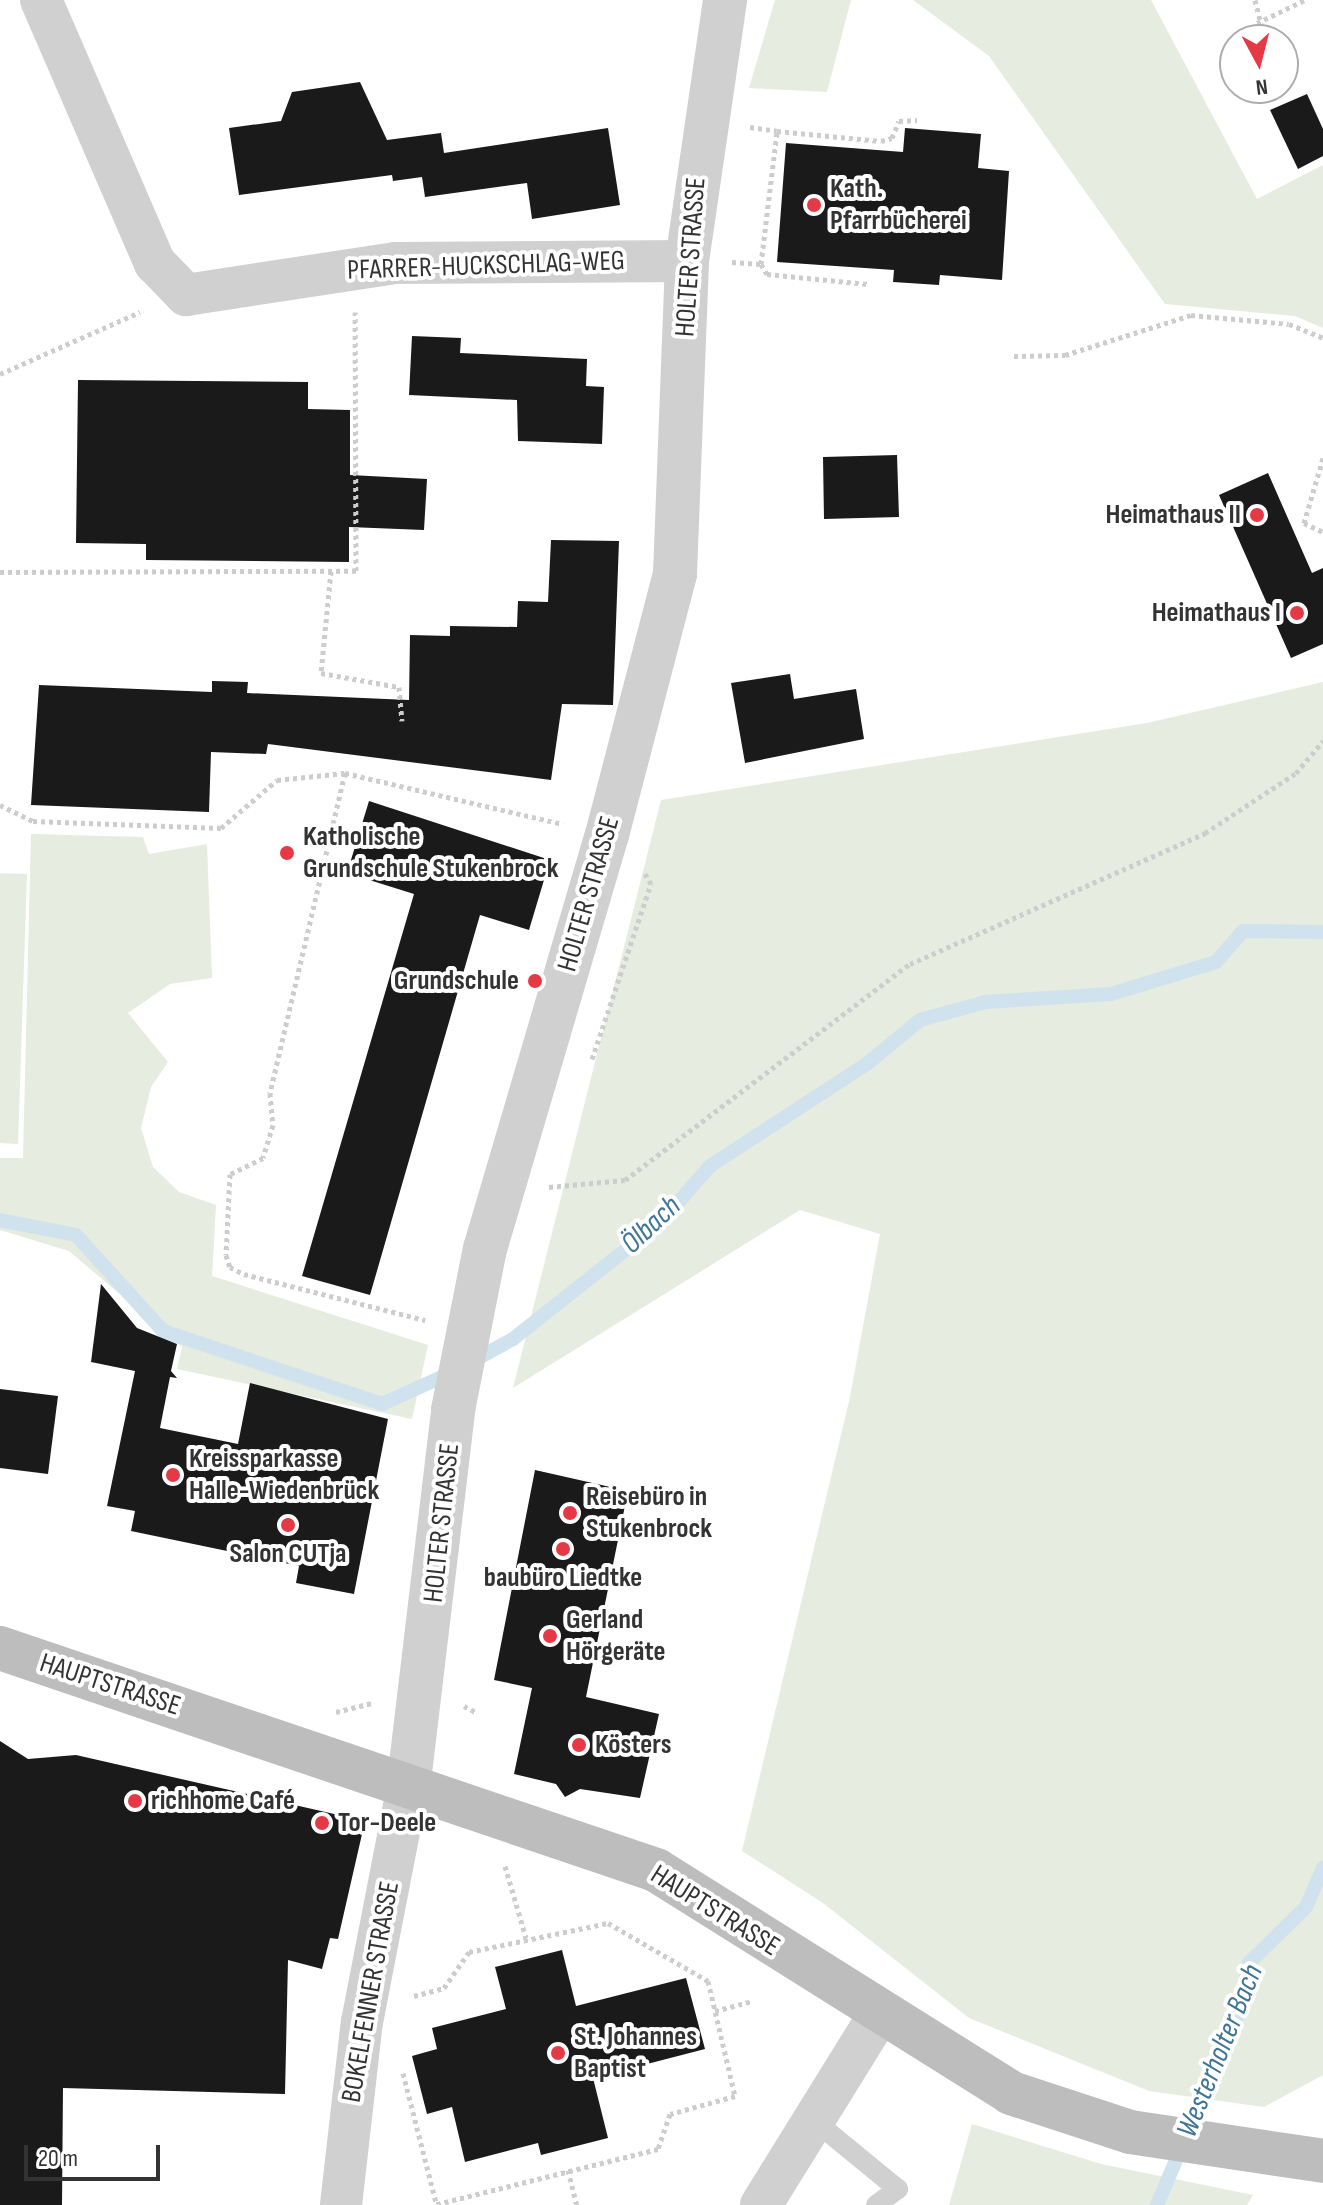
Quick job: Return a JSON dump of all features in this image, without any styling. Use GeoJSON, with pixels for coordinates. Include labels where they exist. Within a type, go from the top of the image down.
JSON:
{"type":"FeatureCollection","features":[{"type":"Feature","properties":{"kind":"main road","name":"HAUPTSTRASSE"},"geometry":{"type":"LineString","coordinates":[[0,1648],[409,1781],[656,1870],[878,2016],[1011,2093],[1130,2132],[1256,2155],[1323,2161]]}},
{"type":"Feature","properties":{"kind":"street"},"geometry":{"type":"LineString","coordinates":[[41,0],[155,263],[186,295]]}},
{"type":"Feature","properties":{"kind":"street","name":"HOLTER STRASSE"},"geometry":{"type":"LineString","coordinates":[[409,1781],[462,1362],[506,1177],[607,835],[675,574],[687,261],[725,0]]}},
{"type":"Feature","properties":{"kind":"street","name":"PFARRER-HUCKSCHLAG-WEG"},"geometry":{"type":"LineString","coordinates":[[186,295],[354,269],[687,261]]}},
{"type":"Feature","properties":{"kind":"street","name":"BOKELFENNER STRASSE"},"geometry":{"type":"LineString","coordinates":[[341,2205],[362,2022],[409,1781]]}},
{"type":"Feature","properties":{"kind":"street"},"geometry":{"type":"LineString","coordinates":[[769,2203],[878,2016]]}},
{"type":"Feature","properties":{"kind":"lane"},"geometry":{"type":"LineString","coordinates":[[816,2122],[898,2189],[876,2205]]}},
{"type":"Feature","properties":{"kind":"path"},"geometry":{"type":"LineString","coordinates":[[1255,0],[1257,23],[1305,0]]}},
{"type":"Feature","properties":{"kind":"path"},"geometry":{"type":"LineString","coordinates":[[868,284],[767,274],[761,264],[777,131],[881,141],[892,138],[899,121],[917,120]]}},
{"type":"Feature","properties":{"kind":"path"},"geometry":{"type":"LineString","coordinates":[[687,261],[761,264]]}},
{"type":"Feature","properties":{"kind":"path"},"geometry":{"type":"LineString","coordinates":[[0,572],[356,571],[354,269]]}},
{"type":"Feature","properties":{"kind":"path"},"geometry":{"type":"LineString","coordinates":[[0,374],[84,332],[186,295]]}},
{"type":"Feature","properties":{"kind":"path"},"geometry":{"type":"LineString","coordinates":[[1014,356],[1065,355],[1191,315],[1289,324],[1323,338]]}},
{"type":"Feature","properties":{"kind":"path"},"geometry":{"type":"LineString","coordinates":[[1323,458],[1304,523],[1323,532]]}},
{"type":"Feature","properties":{"kind":"path"},"geometry":{"type":"LineString","coordinates":[[331,571],[321,673],[399,687],[402,721]]}},
{"type":"Feature","properties":{"kind":"path"},"geometry":{"type":"LineString","coordinates":[[506,1177],[541,1188],[625,1180],[910,964],[1205,833],[1296,773],[1323,741]]}},
{"type":"Feature","properties":{"kind":"path"},"geometry":{"type":"LineString","coordinates":[[345,773],[270,1093],[273,1125],[263,1158],[230,1174],[226,1255],[230,1267],[283,1286],[462,1362]]}},
{"type":"Feature","properties":{"kind":"path"},"geometry":{"type":"LineString","coordinates":[[0,805],[33,821],[221,828],[277,780],[345,773],[607,835]]}},
{"type":"Feature","properties":{"kind":"path"},"geometry":{"type":"LineString","coordinates":[[505,1865],[526,1938]]}},
{"type":"Feature","properties":{"kind":"path"},"geometry":{"type":"LineString","coordinates":[[405,2056],[402,2072],[435,2203],[658,2149],[670,2114],[735,2096],[708,1981],[608,1923],[469,1952],[444,1988],[415,1995],[412,2010]]}},
{"type":"Feature","properties":{"kind":"path"},"geometry":{"type":"LineString","coordinates":[[715,2011],[753,2001]]}},
{"type":"Feature","properties":{"kind":"path"},"geometry":{"type":"LineString","coordinates":[[568,2170],[577,2205]]}},
{"type":"Feature","properties":{"kind":"shaded area"},"geometry":{"type":"Polygon","coordinates":[[[775,0],[851,0],[827,92],[749,88],[775,0]]]}},
{"type":"Feature","properties":{"kind":"shaded area"},"geometry":{"type":"Polygon","coordinates":[[[913,0],[1151,0],[1257,199],[1323,165],[1323,328],[1295,316],[1165,304],[989,56],[913,0]]]}},
{"type":"Feature","properties":{"kind":"shaded area"},"geometry":{"type":"Polygon","coordinates":[[[1323,682],[1323,2075],[1264,2107],[1149,2091],[969,2018],[823,1903],[742,1851],[850,1397],[880,1234],[800,1210],[513,1388],[661,800],[1147,723],[1323,682]]]}},
{"type":"Feature","properties":{"kind":"shaded area"},"geometry":{"type":"Polygon","coordinates":[[[31,834],[143,837],[149,854],[207,844],[212,978],[170,984],[128,1013],[168,1062],[151,1087],[141,1128],[153,1167],[179,1192],[216,1205],[212,1276],[428,1345],[412,1419],[177,1369],[182,1347],[69,1251],[0,1230],[0,1158],[23,1158],[31,834]]]}},
{"type":"Feature","properties":{"kind":"shaded area"},"geometry":{"type":"Polygon","coordinates":[[[0,873],[27,874],[18,1144],[0,1143],[0,873]]]}},
{"type":"Feature","properties":{"kind":"shaded area"},"geometry":{"type":"Polygon","coordinates":[[[972,2124],[1101,2164],[1253,2195],[1247,2205],[949,2205],[972,2124]]]}},
{"type":"Feature","properties":{"kind":"building"},"geometry":{"type":"Polygon","coordinates":[[[360,82],[387,140],[441,133],[444,153],[608,128],[620,205],[532,219],[527,183],[425,197],[422,177],[393,181],[392,175],[239,195],[229,128],[281,121],[292,92],[360,82]]]}},
{"type":"Feature","properties":{"kind":"building"},"geometry":{"type":"Polygon","coordinates":[[[1307,94],[1323,129],[1323,156],[1298,169],[1270,110],[1284,104],[1299,104],[1299,97],[1307,94]]]}},
{"type":"Feature","properties":{"kind":"building"},"geometry":{"type":"Polygon","coordinates":[[[905,128],[981,134],[978,168],[1009,171],[1002,280],[940,275],[939,285],[893,282],[894,270],[777,262],[786,143],[903,152],[905,128]]]}},
{"type":"Feature","properties":{"kind":"building"},"geometry":{"type":"Polygon","coordinates":[[[412,336],[461,338],[460,353],[587,359],[586,386],[604,387],[602,444],[518,441],[517,400],[409,395],[412,336]]]}},
{"type":"Feature","properties":{"kind":"building"},"geometry":{"type":"Polygon","coordinates":[[[78,380],[308,382],[308,409],[350,410],[350,475],[427,479],[424,530],[349,527],[349,562],[146,560],[146,544],[76,543],[78,380]]]}},
{"type":"Feature","properties":{"kind":"building"},"geometry":{"type":"Polygon","coordinates":[[[897,455],[899,517],[824,519],[823,457],[897,455]]]}},
{"type":"Feature","properties":{"kind":"building"},"geometry":{"type":"Polygon","coordinates":[[[1268,473],[1312,573],[1323,568],[1323,644],[1291,658],[1219,495],[1268,473]]]}},
{"type":"Feature","properties":{"kind":"building"},"geometry":{"type":"Polygon","coordinates":[[[551,540],[619,541],[613,705],[562,704],[551,780],[268,744],[266,754],[211,752],[209,812],[31,805],[39,685],[212,692],[212,681],[248,682],[247,693],[409,700],[410,635],[450,636],[450,626],[517,627],[518,601],[548,602],[551,540]]]}},
{"type":"Feature","properties":{"kind":"building"},"geometry":{"type":"Polygon","coordinates":[[[790,674],[794,699],[856,689],[864,739],[745,763],[731,683],[790,674]]]}},
{"type":"Feature","properties":{"kind":"building"},"geometry":{"type":"Polygon","coordinates":[[[369,801],[550,860],[529,930],[480,915],[370,1295],[302,1276],[414,894],[347,873],[369,801]]]}},
{"type":"Feature","properties":{"kind":"building"},"geometry":{"type":"Polygon","coordinates":[[[101,1284],[137,1328],[177,1344],[171,1371],[177,1378],[170,1377],[160,1428],[238,1444],[250,1383],[388,1419],[354,1594],[296,1583],[299,1566],[131,1531],[135,1511],[107,1506],[135,1371],[91,1362],[101,1284]]]}},
{"type":"Feature","properties":{"kind":"building"},"geometry":{"type":"Polygon","coordinates":[[[0,1389],[58,1396],[48,1474],[0,1468],[0,1389]]]}},
{"type":"Feature","properties":{"kind":"building"},"geometry":{"type":"Polygon","coordinates":[[[535,1470],[628,1491],[586,1697],[659,1714],[640,1798],[580,1789],[565,1797],[556,1784],[514,1774],[532,1688],[494,1680],[535,1470]]]}},
{"type":"Feature","properties":{"kind":"building"},"geometry":{"type":"Polygon","coordinates":[[[0,1741],[28,1759],[76,1755],[365,1821],[338,1939],[330,1938],[322,1969],[288,1960],[285,2094],[63,2088],[62,2205],[0,2205],[0,1741]]]}},
{"type":"Feature","properties":{"kind":"building","name":"St. Johannes Baptist"},"geometry":{"type":"Polygon","coordinates":[[[562,1950],[576,2006],[686,1978],[705,2049],[593,2078],[608,2138],[541,2155],[538,2143],[465,2162],[452,2107],[427,2114],[412,2056],[437,2049],[432,2028],[506,2009],[495,1967],[562,1950]]]}},
{"type":"Feature","properties":{"kind":"waterway","name":"Ölbach"},"geometry":{"type":"LineString","coordinates":[[471,1362],[513,1339],[662,1221],[710,1166],[868,1063],[920,1020],[986,1002],[1111,994],[1216,962],[1243,931],[1323,932]]}},
{"type":"Feature","properties":{"kind":"waterway","name":"Ölbach"},"geometry":{"type":"LineString","coordinates":[[0,1220],[76,1235],[163,1331],[382,1404],[453,1372]]}},
{"type":"Feature","properties":{"kind":"waterway","name":"Westerholter Bach"},"geometry":{"type":"LineString","coordinates":[[1157,2205],[1236,2019],[1249,1963],[1306,1907],[1323,1868]]}},
{"type":"Feature","properties":{"kind":"place","name":"Kath. Pfarrbücherei"},"geometry":{"type":"Point","coordinates":[814,205]}},
{"type":"Feature","properties":{"kind":"place","name":"Heimathaus II"},"geometry":{"type":"Point","coordinates":[1257,515]}},
{"type":"Feature","properties":{"kind":"place","name":"Heimathaus I"},"geometry":{"type":"Point","coordinates":[1297,613]}},
{"type":"Feature","properties":{"kind":"place","name":"Katholische Grundschule Stukenbrock"},"geometry":{"type":"Point","coordinates":[287,853]}},
{"type":"Feature","properties":{"kind":"place","name":"Grundschule"},"geometry":{"type":"Point","coordinates":[535,981]}},
{"type":"Feature","properties":{"kind":"place","name":"Kreissparkasse Halle-Wiedenbrück"},"geometry":{"type":"Point","coordinates":[173,1475]}},
{"type":"Feature","properties":{"kind":"place","name":"Reisebüro in Stukenbrock"},"geometry":{"type":"Point","coordinates":[570,1513]}},
{"type":"Feature","properties":{"kind":"place","name":"Salon CUTja"},"geometry":{"type":"Point","coordinates":[288,1525]}},
{"type":"Feature","properties":{"kind":"place","name":"baubüro Liedtke"},"geometry":{"type":"Point","coordinates":[563,1549]}},
{"type":"Feature","properties":{"kind":"place","name":"Gerland Hörgeräte"},"geometry":{"type":"Point","coordinates":[550,1636]}},
{"type":"Feature","properties":{"kind":"place","name":"Kösters"},"geometry":{"type":"Point","coordinates":[579,1745]}},
{"type":"Feature","properties":{"kind":"place","name":"richhome Café"},"geometry":{"type":"Point","coordinates":[135,1801]}},
{"type":"Feature","properties":{"kind":"place","name":"Tor-Deele"},"geometry":{"type":"Point","coordinates":[322,1823]}},
{"type":"Feature","properties":{"kind":"place","name":"St. Johannes Baptist"},"geometry":{"type":"Point","coordinates":[558,2053]}}]}
